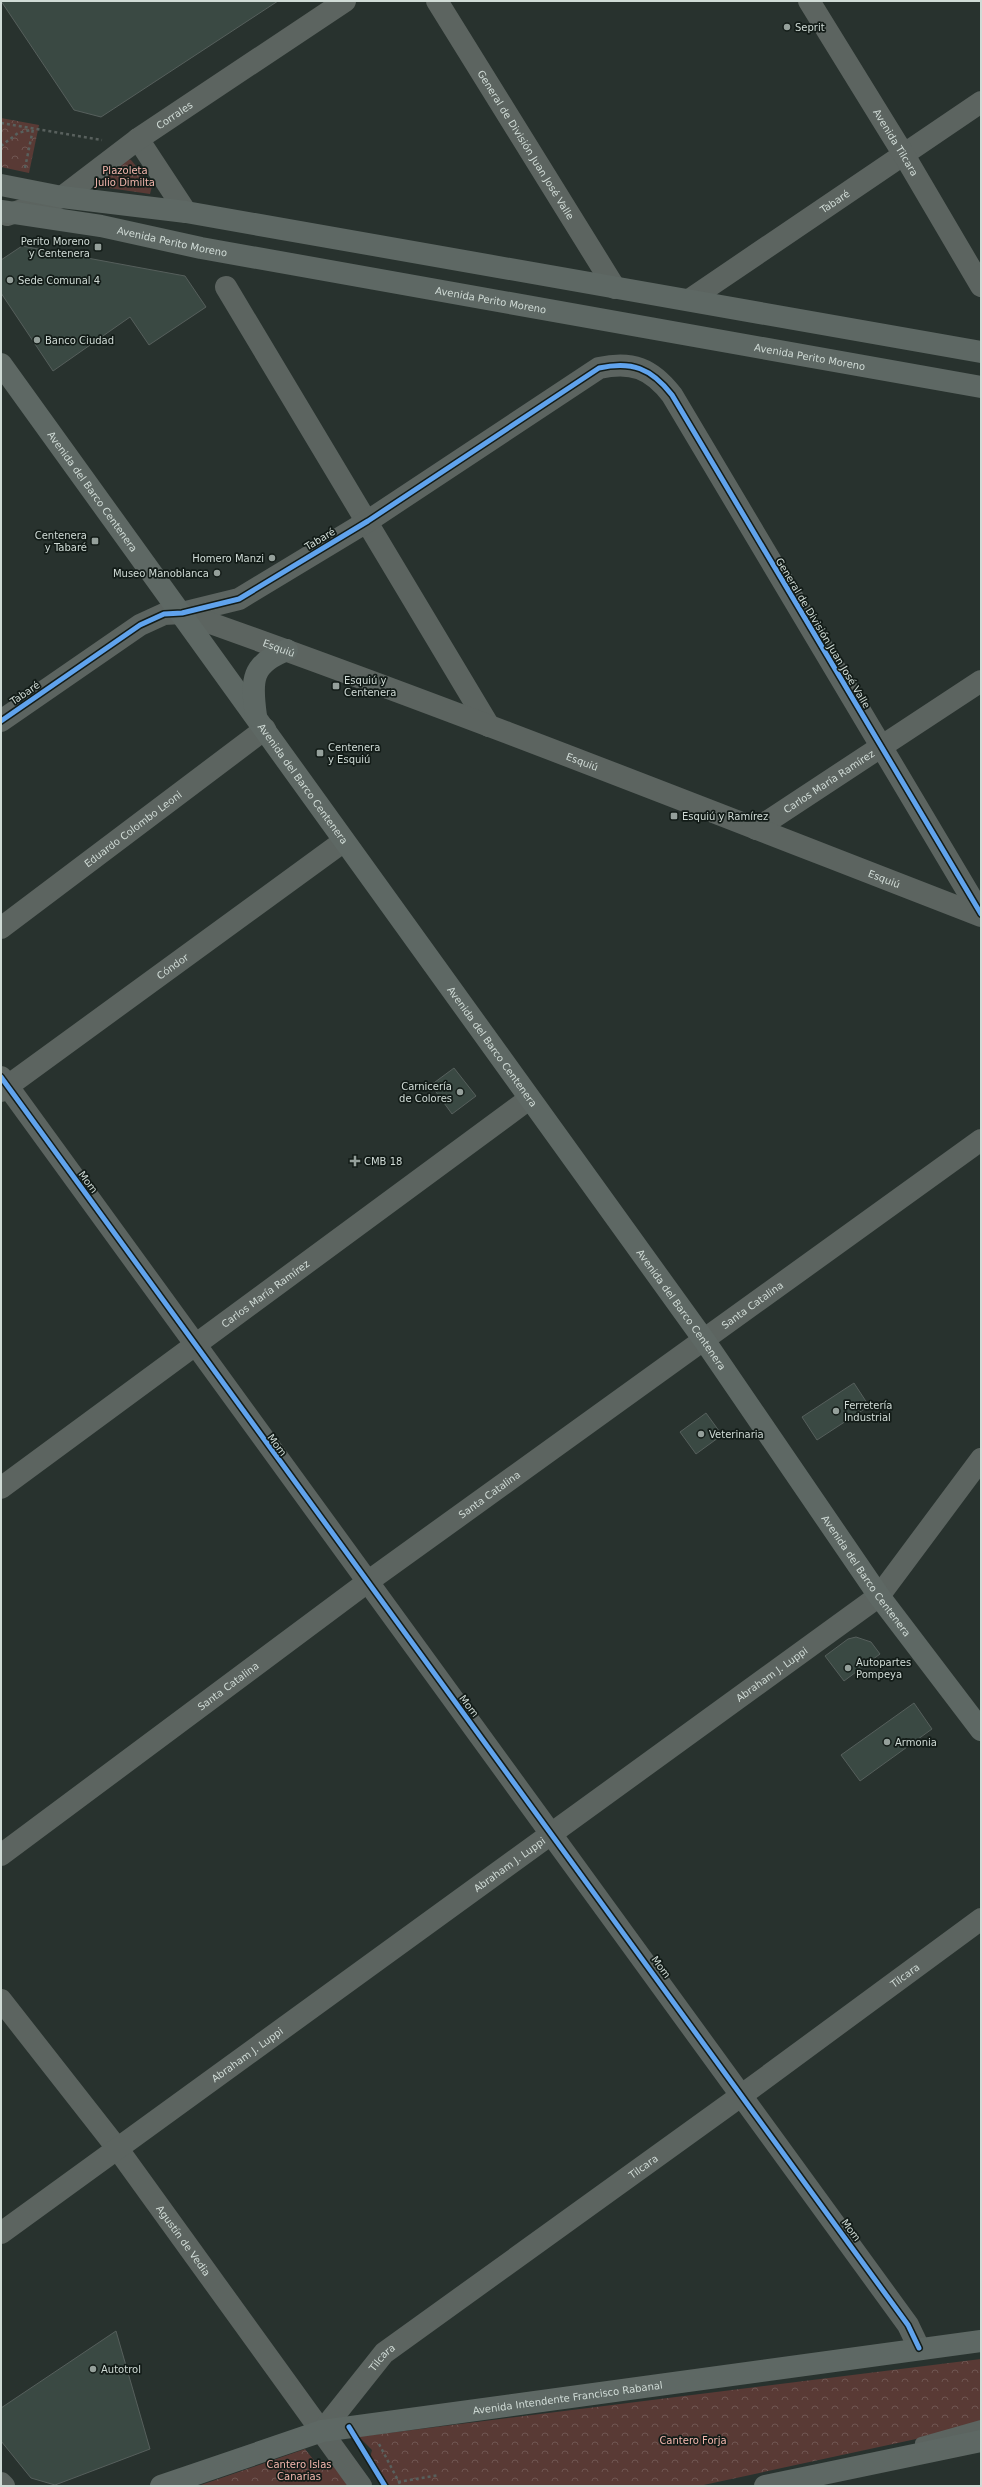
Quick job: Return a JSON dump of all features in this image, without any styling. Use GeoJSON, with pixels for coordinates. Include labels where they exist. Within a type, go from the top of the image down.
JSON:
{"type":"FeatureCollection","features":[{"type":"Feature","properties":{"kind":"main road"},"geometry":{"type":"LineString","coordinates":[[1,185],[62,197],[186,212],[981,352]]}},
{"type":"Feature","properties":{"kind":"main road","name":"Avenida Perito Moreno"},"geometry":{"type":"LineString","coordinates":[[4,214],[101,226],[201,248],[981,387]]}},
{"type":"Feature","properties":{"kind":"main road","name":"Avenida del Barco Centenera"},"geometry":{"type":"LineString","coordinates":[[1,364],[704,1340],[879,1596],[981,1730]]}},
{"type":"Feature","properties":{"kind":"main road"},"geometry":{"type":"LineString","coordinates":[[261,724],[253,694],[257,670],[268,657],[287,650]]}},
{"type":"Feature","properties":{"kind":"main road","name":"Avenida Intendente Francisco Rabanal"},"geometry":{"type":"LineString","coordinates":[[161,2486],[322,2431],[919,2348],[981,2341]]}},
{"type":"Feature","properties":{"kind":"main road"},"geometry":{"type":"LineString","coordinates":[[765,2486],[981,2441]]}},
{"type":"Feature","properties":{"kind":"street","name":"Corrales"},"geometry":{"type":"LineString","coordinates":[[4,214],[62,197],[138,139],[345,1]]}},
{"type":"Feature","properties":{"kind":"street","name":"General de División Juan José Valle"},"geometry":{"type":"LineString","coordinates":[[437,1],[615,288]]}},
{"type":"Feature","properties":{"kind":"street","name":"Avenida Tilcara"},"geometry":{"type":"LineString","coordinates":[[809,1],[904,154],[981,286]]}},
{"type":"Feature","properties":{"kind":"street","name":"Tabaré"},"geometry":{"type":"LineString","coordinates":[[689,300],[981,102]]}},
{"type":"Feature","properties":{"kind":"street"},"geometry":{"type":"LineString","coordinates":[[138,139],[186,212]]}},
{"type":"Feature","properties":{"kind":"street"},"geometry":{"type":"LineString","coordinates":[[226,287],[368,521],[489,726]]}},
{"type":"Feature","properties":{"kind":"street","name":"Tabaré"},"geometry":{"type":"LineString","coordinates":[[1,720],[140,625],[164,614],[182,614],[239,599],[368,521],[599,368],[620,364],[642,370]]}},
{"type":"Feature","properties":{"kind":"street","name":"General de División Juan José Valle"},"geometry":{"type":"LineString","coordinates":[[642,370],[660,379],[672,395],[981,915]]}},
{"type":"Feature","properties":{"kind":"street","name":"Esquiú"},"geometry":{"type":"LineString","coordinates":[[182,614],[287,650],[489,726],[981,915]]}},
{"type":"Feature","properties":{"kind":"street","name":"Carlos María Ramírez"},"geometry":{"type":"LineString","coordinates":[[756,829],[981,681]]}},
{"type":"Feature","properties":{"kind":"street","name":"Eduardo Colombo Leoni"},"geometry":{"type":"LineString","coordinates":[[1,928],[261,724]]}},
{"type":"Feature","properties":{"kind":"street","name":"Cóndor"},"geometry":{"type":"LineString","coordinates":[[3,1085],[344,841]]}},
{"type":"Feature","properties":{"kind":"street","name":"Mom"},"geometry":{"type":"LineString","coordinates":[[3,1085],[742,2095],[908,2325],[919,2348]]}},
{"type":"Feature","properties":{"kind":"street","name":"Carlos María Ramírez"},"geometry":{"type":"LineString","coordinates":[[1,1488],[195,1347],[529,1099]]}},
{"type":"Feature","properties":{"kind":"street","name":"Santa Catalina"},"geometry":{"type":"LineString","coordinates":[[1,1855],[366,1583],[981,1140]]}},
{"type":"Feature","properties":{"kind":"street","name":"Abraham J. Luppi"},"geometry":{"type":"LineString","coordinates":[[1,2233],[553,1835],[879,1596],[981,1459]]}},
{"type":"Feature","properties":{"kind":"street","name":"Tilcara"},"geometry":{"type":"LineString","coordinates":[[322,2431],[384,2353],[742,2095],[981,1919]]}},
{"type":"Feature","properties":{"kind":"street","name":"Agustín de Vedia"},"geometry":{"type":"LineString","coordinates":[[1,2000],[117,2148],[361,2486]]}},
{"type":"Feature","properties":{"kind":"street"},"geometry":{"type":"LineString","coordinates":[[1,2482],[4,2486]]}},
{"type":"Feature","properties":{"kind":"lane"},"geometry":{"type":"LineString","coordinates":[[945,2345],[981,2345]]}},
{"type":"Feature","properties":{"kind":"lane"},"geometry":{"type":"LineString","coordinates":[[802,2478],[981,2426]]}},
{"type":"Feature","properties":{"kind":"path"},"geometry":{"type":"LineString","coordinates":[[1,123],[96,140],[138,139]]}},
{"type":"Feature","properties":{"kind":"path"},"geometry":{"type":"LineString","coordinates":[[1,146],[18,133],[33,129]]}},
{"type":"Feature","properties":{"kind":"path"},"geometry":{"type":"LineString","coordinates":[[19,169],[24,170],[33,129]]}},
{"type":"Feature","properties":{"kind":"path"},"geometry":{"type":"LineString","coordinates":[[369,2424],[401,2486]]}},
{"type":"Feature","properties":{"kind":"path"},"geometry":{"type":"LineString","coordinates":[[398,2482],[439,2475]]}},
{"type":"Feature","properties":{"kind":"green space"},"geometry":{"type":"Polygon","coordinates":[[[1,118],[39,125],[29,173],[1,167],[1,118]]]}},
{"type":"Feature","properties":{"kind":"green space","name":"Plazoleta Julio Dimilta"},"geometry":{"type":"Polygon","coordinates":[[[124,158],[131,160],[152,186],[150,194],[109,188],[104,183],[105,172],[124,158]]]}},
{"type":"Feature","properties":{"kind":"green space","name":"Cantero Forja"},"geometry":{"type":"Polygon","coordinates":[[[981,2359],[981,2425],[699,2486],[385,2486],[369,2462],[372,2450],[349,2427],[364,2436],[981,2359]]]}},
{"type":"Feature","properties":{"kind":"green space","name":"Cantero Islas Canarias"},"geometry":{"type":"Polygon","coordinates":[[[305,2449],[317,2464],[338,2468],[351,2486],[198,2486],[305,2449]]]}},
{"type":"Feature","properties":{"kind":"building"},"geometry":{"type":"Polygon","coordinates":[[[1,1],[278,1],[101,117],[74,110],[1,1]]]}},
{"type":"Feature","properties":{"kind":"building"},"geometry":{"type":"Polygon","coordinates":[[[22,246],[185,276],[206,307],[149,345],[130,317],[53,371],[1,293],[1,260],[22,246]]]}},
{"type":"Feature","properties":{"kind":"building"},"geometry":{"type":"Polygon","coordinates":[[[454,1068],[476,1096],[452,1114],[431,1085],[454,1068]]]}},
{"type":"Feature","properties":{"kind":"building","name":"Ferretería Industrial"},"geometry":{"type":"Polygon","coordinates":[[[854,1383],[869,1406],[817,1440],[802,1417],[854,1383]]]}},
{"type":"Feature","properties":{"kind":"building","name":"Veterinaria"},"geometry":{"type":"Polygon","coordinates":[[[706,1413],[722,1435],[696,1454],[680,1432],[706,1413]]]}},
{"type":"Feature","properties":{"kind":"building","name":"Autopartes Pompeya"},"geometry":{"type":"Polygon","coordinates":[[[856,1637],[871,1642],[880,1654],[844,1681],[825,1656],[848,1639],[856,1637]]]}},
{"type":"Feature","properties":{"kind":"building","name":"Armonia"},"geometry":{"type":"Polygon","coordinates":[[[914,1703],[932,1729],[860,1781],[841,1755],[914,1703]]]}},
{"type":"Feature","properties":{"kind":"building","name":"Autotrol"},"geometry":{"type":"Polygon","coordinates":[[[116,2331],[150,2449],[55,2485],[31,2478],[1,2441],[1,2408],[116,2331]]]}},
{"type":"Feature","properties":{"kind":"cycle path"},"geometry":{"type":"LineString","coordinates":[[1,721],[140,625],[164,614],[182,613],[239,599],[368,521],[599,368],[621,365],[631,366],[656,378],[672,395],[981,914]]}},
{"type":"Feature","properties":{"kind":"cycle path"},"geometry":{"type":"LineString","coordinates":[[1,1077],[113,1234],[908,2325],[919,2348]]}},
{"type":"Feature","properties":{"kind":"cycle path"},"geometry":{"type":"LineString","coordinates":[[349,2427],[385,2486]]}},
{"type":"Feature","properties":{"kind":"place","name":"Seprit"},"geometry":{"type":"Point","coordinates":[787,27]}},
{"type":"Feature","properties":{"kind":"place","name":"Perito Moreno y Centenera"},"geometry":{"type":"Point","coordinates":[98,247]}},
{"type":"Feature","properties":{"kind":"place","name":"Sede Comunal 4"},"geometry":{"type":"Point","coordinates":[10,280]}},
{"type":"Feature","properties":{"kind":"place","name":"Banco Ciudad"},"geometry":{"type":"Point","coordinates":[37,340]}},
{"type":"Feature","properties":{"kind":"place","name":"Centenera y Tabaré"},"geometry":{"type":"Point","coordinates":[95,541]}},
{"type":"Feature","properties":{"kind":"place","name":"Homero Manzi"},"geometry":{"type":"Point","coordinates":[272,558]}},
{"type":"Feature","properties":{"kind":"place","name":"Museo Manoblanca"},"geometry":{"type":"Point","coordinates":[217,573]}},
{"type":"Feature","properties":{"kind":"place","name":"Esquiú y Centenera"},"geometry":{"type":"Point","coordinates":[336,686]}},
{"type":"Feature","properties":{"kind":"place","name":"Centenera y Esquiú"},"geometry":{"type":"Point","coordinates":[320,753]}},
{"type":"Feature","properties":{"kind":"place","name":"Esquiú y Ramírez"},"geometry":{"type":"Point","coordinates":[674,816]}},
{"type":"Feature","properties":{"kind":"place","name":"Carnicería de Colores"},"geometry":{"type":"Point","coordinates":[460,1092]}},
{"type":"Feature","properties":{"kind":"place","name":"CMB 18"},"geometry":{"type":"Point","coordinates":[355,1161]}},
{"type":"Feature","properties":{"kind":"place","name":"Ferretería Industrial"},"geometry":{"type":"Point","coordinates":[836,1411]}},
{"type":"Feature","properties":{"kind":"place","name":"Veterinaria"},"geometry":{"type":"Point","coordinates":[701,1434]}},
{"type":"Feature","properties":{"kind":"place","name":"Autopartes Pompeya"},"geometry":{"type":"Point","coordinates":[848,1668]}},
{"type":"Feature","properties":{"kind":"place","name":"Armonia"},"geometry":{"type":"Point","coordinates":[887,1742]}},
{"type":"Feature","properties":{"kind":"place","name":"Autotrol"},"geometry":{"type":"Point","coordinates":[93,2369]}}]}
